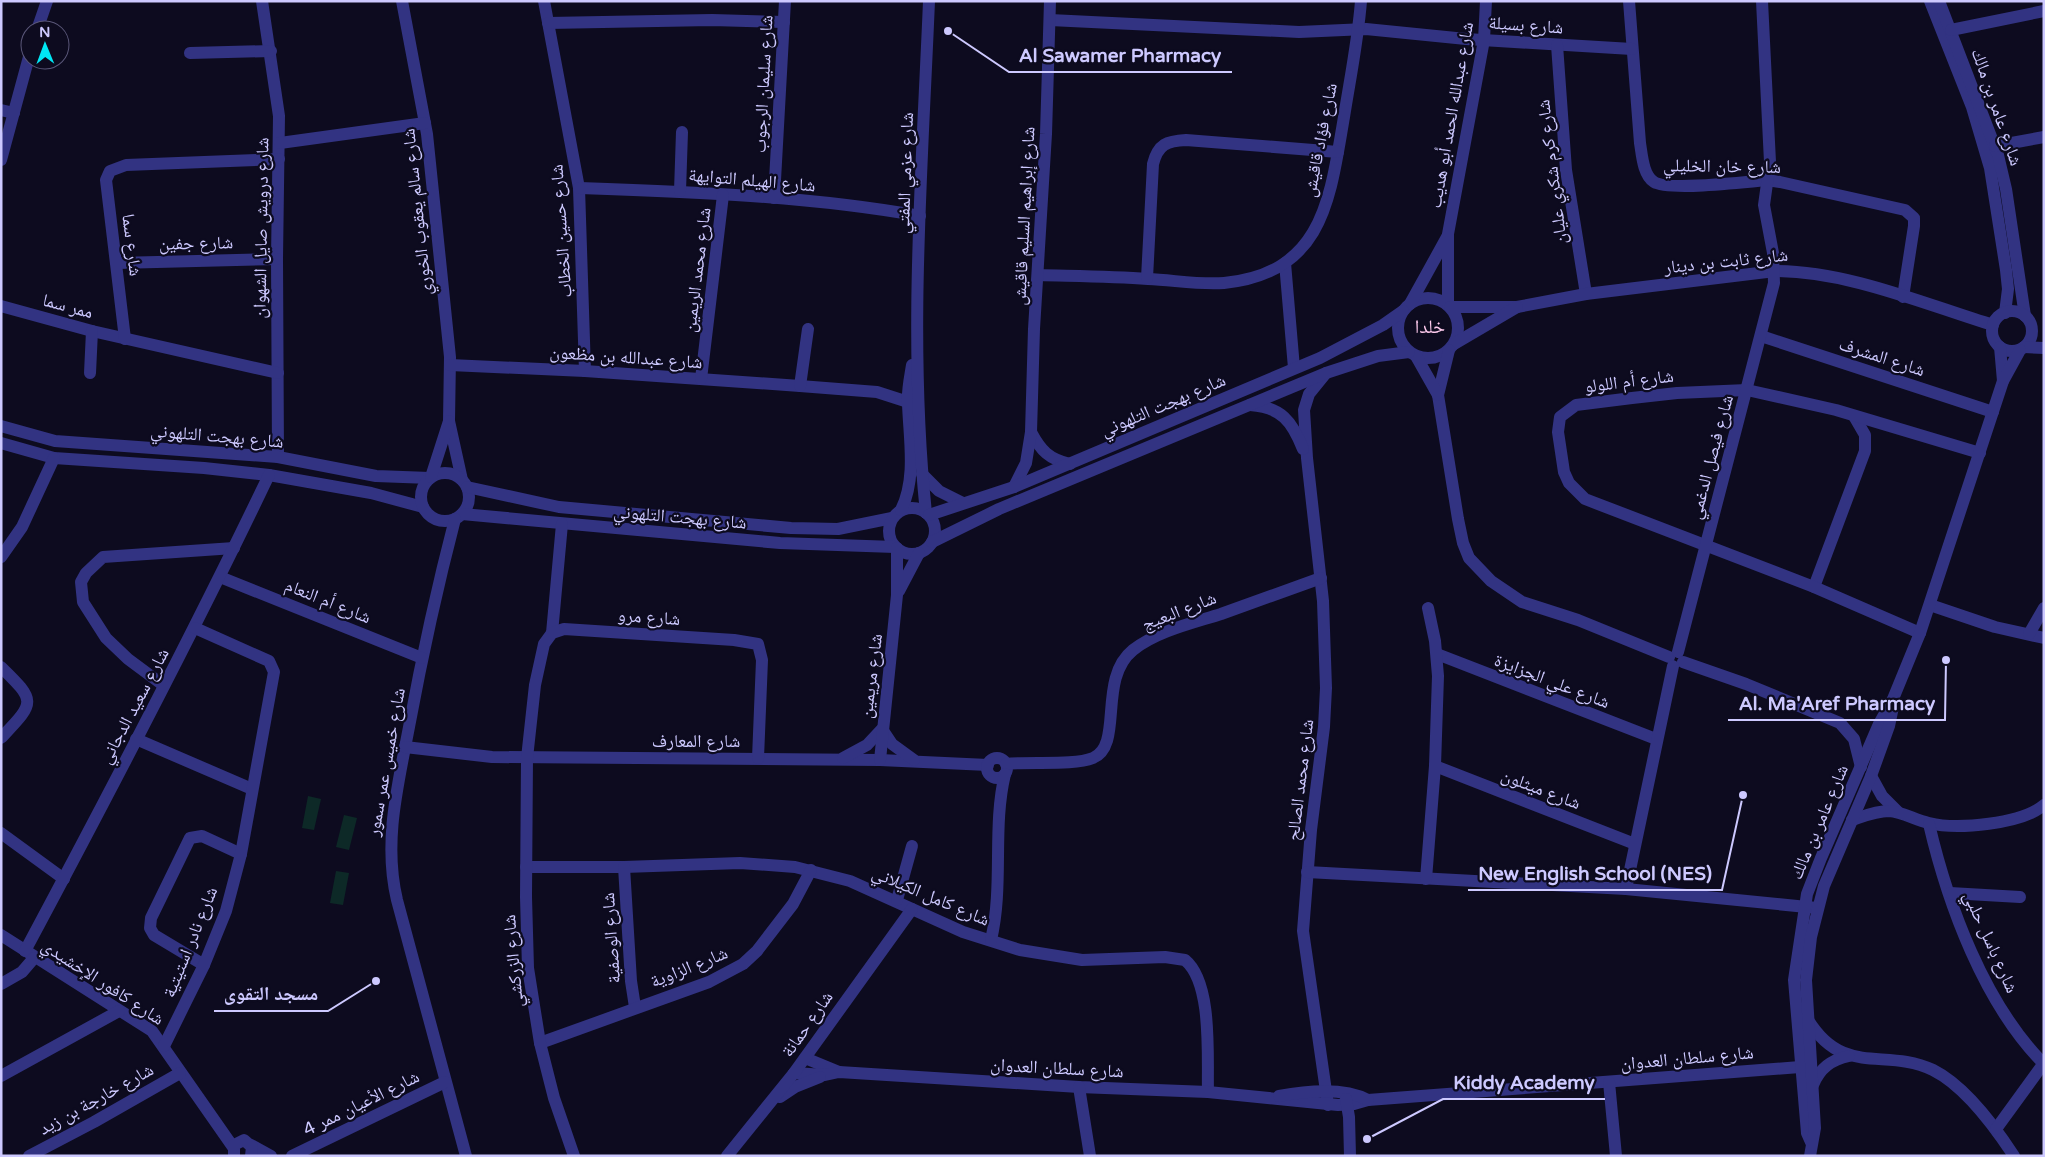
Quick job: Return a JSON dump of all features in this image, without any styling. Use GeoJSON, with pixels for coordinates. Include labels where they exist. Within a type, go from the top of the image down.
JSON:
{"type":"FeatureCollection","features":[{"type":"Feature","properties":{"kind":"street","name":"شارع درويش صايل الشهوان"},"geometry":{"type":"LineString","coordinates":[[262,1],[271,51],[279,116],[280,143],[276,259],[278,457]]}},
{"type":"Feature","properties":{"kind":"street","name":"شارع سالم يعقوب الخوري"},"geometry":{"type":"LineString","coordinates":[[402,1],[425,123],[450,365],[449,421],[464,483]]}},
{"type":"Feature","properties":{"kind":"street","name":"شارع حسين الخطاب"},"geometry":{"type":"LineString","coordinates":[[544,1],[580,188],[585,370]]}},
{"type":"Feature","properties":{"kind":"street","name":"شارع سليمان الرجوب"},"geometry":{"type":"LineString","coordinates":[[774,198],[785,1]]}},
{"type":"Feature","properties":{"kind":"street","name":"شارع عزمي المفتي"},"geometry":{"type":"LineString","coordinates":[[896,514],[908,495],[910,474],[929,1]]}},
{"type":"Feature","properties":{"kind":"street","name":"شارع إبراهيم السليم قاقيش"},"geometry":{"type":"LineString","coordinates":[[1014,487],[1026,463],[1031,432],[1050,1]]}},
{"type":"Feature","properties":{"kind":"street","name":"شارع فؤاد قاقيش"},"geometry":{"type":"LineString","coordinates":[[1039,274],[1223,283],[1254,276],[1285,262],[1308,242],[1317,230],[1328,200],[1338,152],[1361,1]]}},
{"type":"Feature","properties":{"kind":"street","name":"شارع عبدالله الحمد أبو هديب"},"geometry":{"type":"LineString","coordinates":[[1448,306],[1448,234],[1484,40],[1486,1]]}},
{"type":"Feature","properties":{"kind":"street","name":"شارع خان الخليلي"},"geometry":{"type":"LineString","coordinates":[[1629,1],[1643,160],[1654,183],[1674,187],[1767,180],[1896,207],[1910,213],[1914,218],[1914,226],[1903,297]]}},
{"type":"Feature","properties":{"kind":"street"},"geometry":{"type":"LineString","coordinates":[[1762,1],[1770,162],[1764,205],[1775,271]]}},
{"type":"Feature","properties":{"kind":"street","name":"شارع عامر بن مالك"},"geometry":{"type":"LineString","coordinates":[[1930,1],[1972,107],[1990,168],[2008,289],[2005,313]]}},
{"type":"Feature","properties":{"kind":"street","name":"شارع عامر بن مالك"},"geometry":{"type":"LineString","coordinates":[[1939,1],[1996,146],[2006,189],[2025,316]]}},
{"type":"Feature","properties":{"kind":"street"},"geometry":{"type":"LineString","coordinates":[[40,20],[44,2]]}},
{"type":"Feature","properties":{"kind":"street"},"geometry":{"type":"LineString","coordinates":[[1951,30],[2044,11]]}},
{"type":"Feature","properties":{"kind":"street"},"geometry":{"type":"LineString","coordinates":[[548,23],[712,20],[784,22]]}},
{"type":"Feature","properties":{"kind":"street","name":"شارع بسيلة"},"geometry":{"type":"LineString","coordinates":[[1050,20],[1299,32],[1358,29],[1484,40],[1632,49]]}},
{"type":"Feature","properties":{"kind":"street","name":"شارع كرم شكري عليان"},"geometry":{"type":"LineString","coordinates":[[1557,45],[1566,170],[1586,294]]}},
{"type":"Feature","properties":{"kind":"street"},"geometry":{"type":"LineString","coordinates":[[190,53],[271,51]]}},
{"type":"Feature","properties":{"kind":"street"},"geometry":{"type":"LineString","coordinates":[[1,160],[8,111],[24,70]]}},
{"type":"Feature","properties":{"kind":"street"},"geometry":{"type":"LineString","coordinates":[[280,143],[425,123]]}},
{"type":"Feature","properties":{"kind":"street"},"geometry":{"type":"LineString","coordinates":[[680,191],[682,132]]}},
{"type":"Feature","properties":{"kind":"street"},"geometry":{"type":"LineString","coordinates":[[1996,146],[2044,138]]}},
{"type":"Feature","properties":{"kind":"street"},"geometry":{"type":"LineString","coordinates":[[1147,278],[1153,164],[1156,152],[1162,145],[1171,141],[1186,140],[1338,152]]}},
{"type":"Feature","properties":{"kind":"street","name":"شارع سما"},"geometry":{"type":"LineString","coordinates":[[125,339],[106,180],[110,171],[126,165],[279,159]]}},
{"type":"Feature","properties":{"kind":"street","name":"شارع الهيلم التوايهة"},"geometry":{"type":"LineString","coordinates":[[580,188],[680,191],[774,198],[920,216]]}},
{"type":"Feature","properties":{"kind":"street","name":"شارع محمد الريمين"},"geometry":{"type":"LineString","coordinates":[[701,379],[723,195]]}},
{"type":"Feature","properties":{"kind":"street","name":"شارع عبدالله الحمد أبو هديب"},"geometry":{"type":"LineString","coordinates":[[1407,307],[1448,234]]}},
{"type":"Feature","properties":{"kind":"street","name":"شارع جفين"},"geometry":{"type":"LineString","coordinates":[[117,263],[276,259]]}},
{"type":"Feature","properties":{"kind":"street"},"geometry":{"type":"LineString","coordinates":[[1285,262],[1294,368]]}},
{"type":"Feature","properties":{"kind":"street","name":"شارع ثابت بن دينار"},"geometry":{"type":"LineString","coordinates":[[1448,306],[1517,307],[1586,294],[1775,271],[1811,272],[1903,297],[1994,325]]}},
{"type":"Feature","properties":{"kind":"street","name":"شارع فيصل الدغمي"},"geometry":{"type":"LineString","coordinates":[[1626,889],[1656,740],[1761,336],[1775,271]]}},
{"type":"Feature","properties":{"kind":"street"},"geometry":{"type":"LineString","coordinates":[[1438,395],[1458,325],[1455,316],[1448,306],[1429,298],[1407,307],[1398,328],[1399,337],[1438,395],[1463,544],[1469,558],[1478,570],[1522,602],[1578,620],[1676,659],[1746,684],[1840,723],[1854,739],[1866,772],[1882,796],[1898,812]]}},
{"type":"Feature","properties":{"kind":"street","name":"ممر سما"},"geometry":{"type":"LineString","coordinates":[[1,306],[125,339]]}},
{"type":"Feature","properties":{"kind":"street","name":"شارع بهجت التلهوني"},"geometry":{"type":"LineString","coordinates":[[927,514],[1014,487],[1294,368],[1348,344],[1382,325],[1407,307]]}},
{"type":"Feature","properties":{"kind":"street","name":"شارع ثابت بن دينار"},"geometry":{"type":"LineString","coordinates":[[1451,347],[1517,307]]}},
{"type":"Feature","properties":{"kind":"street"},"geometry":{"type":"LineString","coordinates":[[2044,336],[2032,329],[2025,316],[2015,312],[2005,313],[1997,319],[1994,325],[1994,338],[2000,347],[2009,351],[2022,348],[2044,348]]}},
{"type":"Feature","properties":{"kind":"street"},"geometry":{"type":"LineString","coordinates":[[800,386],[808,329]]}},
{"type":"Feature","properties":{"kind":"street"},"geometry":{"type":"LineString","coordinates":[[2022,348],[2031,339],[2032,329]]}},
{"type":"Feature","properties":{"kind":"street"},"geometry":{"type":"LineString","coordinates":[[90,373],[92,331]]}},
{"type":"Feature","properties":{"kind":"street","name":"شارع المشرف"},"geometry":{"type":"LineString","coordinates":[[1761,336],[1993,412]]}},
{"type":"Feature","properties":{"kind":"street"},"geometry":{"type":"LineString","coordinates":[[125,339],[278,373]]}},
{"type":"Feature","properties":{"kind":"street"},"geometry":{"type":"LineString","coordinates":[[1412,354],[1433,358],[1451,347]]}},
{"type":"Feature","properties":{"kind":"street","name":"شارع عامر بن مالك"},"geometry":{"type":"LineString","coordinates":[[2000,347],[2003,381]]}},
{"type":"Feature","properties":{"kind":"street","name":"شارع عامر بن مالك"},"geometry":{"type":"LineString","coordinates":[[1811,1142],[1806,1133],[1794,980],[1811,907],[1852,820],[1883,716],[1893,700],[1920,633],[2003,381],[2022,348]]}},
{"type":"Feature","properties":{"kind":"street","name":"شارع بهجت التلهوني"},"geometry":{"type":"LineString","coordinates":[[932,542],[999,509],[1326,373],[1378,356],[1412,354]]}},
{"type":"Feature","properties":{"kind":"street","name":"شارع عبدالله بن مظعون"},"geometry":{"type":"LineString","coordinates":[[450,365],[585,370],[877,392],[913,388]]}},
{"type":"Feature","properties":{"kind":"street","name":"شارع محمد الصالح"},"geometry":{"type":"LineString","coordinates":[[1326,373],[1313,389],[1306,402],[1306,458],[1321,578],[1326,680],[1324,727],[1303,918],[1304,942],[1337,1099],[1348,1135],[1350,1156]]}},
{"type":"Feature","properties":{"kind":"street","name":"شارع أم اللولو"},"geometry":{"type":"LineString","coordinates":[[1920,633],[1814,587],[1585,498],[1572,487],[1564,472],[1558,424],[1565,411],[1584,404],[1677,393],[1747,390],[1854,416],[1980,454]]}},
{"type":"Feature","properties":{"kind":"street","name":"شارع عبدالله بن مظعون"},"geometry":{"type":"LineString","coordinates":[[877,392],[913,402]]}},
{"type":"Feature","properties":{"kind":"street","name":"شارع عزمي المفتي"},"geometry":{"type":"LineString","coordinates":[[913,402],[927,514]]}},
{"type":"Feature","properties":{"kind":"street","name":"شارع محمد الصالح"},"geometry":{"type":"LineString","coordinates":[[1246,405],[1271,408],[1278,412],[1296,435],[1306,458]]}},
{"type":"Feature","properties":{"kind":"street"},"geometry":{"type":"LineString","coordinates":[[1814,587],[1865,451],[1866,435],[1854,416]]}},
{"type":"Feature","properties":{"kind":"street","name":"شارع سالم يعقوب الخوري"},"geometry":{"type":"LineString","coordinates":[[431,478],[449,421]]}},
{"type":"Feature","properties":{"kind":"street","name":"شارع بهجت التلهوني"},"geometry":{"type":"LineString","coordinates":[[1,426],[55,441],[278,457],[368,474],[431,478]]}},
{"type":"Feature","properties":{"kind":"street"},"geometry":{"type":"LineString","coordinates":[[1031,432],[1044,454],[1070,464]]}},
{"type":"Feature","properties":{"kind":"street","name":"شارع بهجت التلهوني"},"geometry":{"type":"LineString","coordinates":[[1,443],[54,458],[204,468],[269,475],[371,493],[423,508]]}},
{"type":"Feature","properties":{"kind":"street"},"geometry":{"type":"LineString","coordinates":[[1,557],[22,527],[54,458]]}},
{"type":"Feature","properties":{"kind":"street"},"geometry":{"type":"LineString","coordinates":[[444,473],[464,483],[469,501],[459,516],[437,520],[423,508],[421,492],[431,478],[444,473]]}},
{"type":"Feature","properties":{"kind":"street"},"geometry":{"type":"LineString","coordinates":[[922,474],[939,491],[963,503]]}},
{"type":"Feature","properties":{"kind":"street","name":"شارع سعيد الدجاني"},"geometry":{"type":"LineString","coordinates":[[1,984],[22,972],[64,879],[163,685],[195,628],[269,475]]}},
{"type":"Feature","properties":{"kind":"street","name":"شارع بهجت التلهوني"},"geometry":{"type":"LineString","coordinates":[[464,483],[558,507],[791,528],[838,530],[896,514]]}},
{"type":"Feature","properties":{"kind":"street"},"geometry":{"type":"LineString","coordinates":[[914,508],[927,514],[935,528],[932,542],[919,552],[907,553],[896,548],[889,533],[896,514],[914,508]]}},
{"type":"Feature","properties":{"kind":"street","name":"شارع بهجت التلهوني"},"geometry":{"type":"LineString","coordinates":[[459,516],[780,543],[896,548]]}},
{"type":"Feature","properties":{"kind":"street","name":"شارع خميس عمر سمور"},"geometry":{"type":"LineString","coordinates":[[459,516],[422,658],[390,838],[392,880],[466,1156]]}},
{"type":"Feature","properties":{"kind":"street"},"geometry":{"type":"LineString","coordinates":[[527,758],[540,653],[552,633],[562,524]]}},
{"type":"Feature","properties":{"kind":"street"},"geometry":{"type":"LineString","coordinates":[[163,685],[128,659],[106,638],[92,619],[83,602],[81,582],[86,573],[103,557],[234,548]]}},
{"type":"Feature","properties":{"kind":"street","name":"شارع مريمين"},"geometry":{"type":"LineString","coordinates":[[880,760],[897,595],[896,548]]}},
{"type":"Feature","properties":{"kind":"street","name":"شارع مريمين"},"geometry":{"type":"LineString","coordinates":[[897,595],[919,552]]}},
{"type":"Feature","properties":{"kind":"street","name":"شارع أم النعام"},"geometry":{"type":"LineString","coordinates":[[220,577],[422,658]]}},
{"type":"Feature","properties":{"kind":"street","name":"شارع البعيج"},"geometry":{"type":"LineString","coordinates":[[988,769],[995,759],[1001,759],[1005,769],[1076,762],[1091,759],[1100,754],[1109,734],[1114,678],[1124,660],[1132,651],[1143,643],[1181,627],[1321,578]]}},
{"type":"Feature","properties":{"kind":"street"},"geometry":{"type":"LineString","coordinates":[[1930,605],[1995,627],[2044,638]]}},
{"type":"Feature","properties":{"kind":"street"},"geometry":{"type":"LineString","coordinates":[[1426,878],[1435,766],[1437,654],[1428,608]]}},
{"type":"Feature","properties":{"kind":"street"},"geometry":{"type":"LineString","coordinates":[[2029,634],[2044,608]]}},
{"type":"Feature","properties":{"kind":"street","name":"شارع نادر استيتية"},"geometry":{"type":"LineString","coordinates":[[164,1046],[204,964],[226,911],[240,854],[273,682],[273,666],[269,661],[195,628]]}},
{"type":"Feature","properties":{"kind":"street","name":"شارع مرو"},"geometry":{"type":"LineString","coordinates":[[552,633],[564,629],[734,640],[758,644],[762,660],[758,758]]}},
{"type":"Feature","properties":{"kind":"street","name":"شارع علي الجزايزة"},"geometry":{"type":"LineString","coordinates":[[1437,654],[1656,740]]}},
{"type":"Feature","properties":{"kind":"street"},"geometry":{"type":"LineString","coordinates":[[1,667],[23,689],[28,701],[25,713],[1,738]]}},
{"type":"Feature","properties":{"kind":"street"},"geometry":{"type":"LineString","coordinates":[[838,760],[867,745],[882,729],[898,750],[917,761]]}},
{"type":"Feature","properties":{"kind":"street"},"geometry":{"type":"LineString","coordinates":[[136,739],[252,789]]}},
{"type":"Feature","properties":{"kind":"street","name":"شارع المعارف"},"geometry":{"type":"LineString","coordinates":[[405,747],[492,757],[880,760],[917,761],[988,769]]}},
{"type":"Feature","properties":{"kind":"street","name":"شارع الزركشي"},"geometry":{"type":"LineString","coordinates":[[527,758],[526,866],[528,968],[540,1043],[554,1098],[574,1156]]}},
{"type":"Feature","properties":{"kind":"street","name":"شارع ميثلون"},"geometry":{"type":"LineString","coordinates":[[1435,766],[1635,844]]}},
{"type":"Feature","properties":{"kind":"street"},"geometry":{"type":"LineString","coordinates":[[988,769],[998,802]]}},
{"type":"Feature","properties":{"kind":"street"},"geometry":{"type":"LineString","coordinates":[[991,940],[998,884],[998,802],[1005,769]]}},
{"type":"Feature","properties":{"kind":"street","name":"شارع عامر بن مالك"},"geometry":{"type":"LineString","coordinates":[[1810,1156],[1815,1128],[1808,1020],[1807,966],[1811,907],[1810,882],[1866,772]]}},
{"type":"Feature","properties":{"kind":"street"},"geometry":{"type":"LineString","coordinates":[[1852,820],[1874,812],[1898,812],[1929,824],[1958,826],[2005,822],[2032,813],[2044,805]]}},
{"type":"Feature","properties":{"kind":"street","name":"شارع باسل حلبي"},"geometry":{"type":"LineString","coordinates":[[1929,824],[1950,893],[1977,961],[2002,1009],[2023,1043],[2044,1063]]}},
{"type":"Feature","properties":{"kind":"street"},"geometry":{"type":"LineString","coordinates":[[1,833],[64,879]]}},
{"type":"Feature","properties":{"kind":"street"},"geometry":{"type":"LineString","coordinates":[[204,964],[154,935],[150,928],[151,918],[190,838],[202,836],[240,854]]}},
{"type":"Feature","properties":{"kind":"street"},"geometry":{"type":"LineString","coordinates":[[897,900],[912,846]]}},
{"type":"Feature","properties":{"kind":"street","name":"شارع كامل الكيلاني"},"geometry":{"type":"LineString","coordinates":[[526,866],[624,867],[740,863],[777,865],[811,870],[850,881],[897,900],[912,909],[963,932],[1020,950],[1066,958],[1098,960],[1165,957],[1185,960],[1195,971],[1204,1001],[1208,1092]]}},
{"type":"Feature","properties":{"kind":"street","name":"شارع الوصفية"},"geometry":{"type":"LineString","coordinates":[[624,867],[628,953],[635,1007]]}},
{"type":"Feature","properties":{"kind":"street","name":"شارع الزاوية"},"geometry":{"type":"LineString","coordinates":[[540,1043],[635,1007],[709,982],[743,964],[757,951],[793,904],[811,870]]}},
{"type":"Feature","properties":{"kind":"street"},"geometry":{"type":"LineString","coordinates":[[1307,872],[1626,889],[1750,903],[1811,907]]}},
{"type":"Feature","properties":{"kind":"street"},"geometry":{"type":"LineString","coordinates":[[1950,893],[2020,897]]}},
{"type":"Feature","properties":{"kind":"street","name":"شارع حمانة"},"geometry":{"type":"LineString","coordinates":[[727,1156],[794,1073],[912,909]]}},
{"type":"Feature","properties":{"kind":"street","name":"شارع كافور الإخشيدي"},"geometry":{"type":"LineString","coordinates":[[1,935],[152,1031],[164,1046],[180,1073],[243,1152]]}},
{"type":"Feature","properties":{"kind":"street"},"geometry":{"type":"LineString","coordinates":[[1,1076],[119,1011]]}},
{"type":"Feature","properties":{"kind":"street"},"geometry":{"type":"LineString","coordinates":[[1808,1020],[1821,1038],[1849,1056]]}},
{"type":"Feature","properties":{"kind":"street"},"geometry":{"type":"LineString","coordinates":[[1813,1086],[1817,1076],[1830,1062],[1849,1056],[1910,1063],[1932,1070],[1957,1087],[1996,1129],[2014,1156]]}},
{"type":"Feature","properties":{"kind":"street","name":"شارع سلطان العدوان"},"geometry":{"type":"LineString","coordinates":[[805,1058],[839,1072],[1079,1088],[1208,1092],[1273,1098],[1368,1100],[1800,1067]]}},
{"type":"Feature","properties":{"kind":"street"},"geometry":{"type":"LineString","coordinates":[[1996,1129],[2044,1063]]}},
{"type":"Feature","properties":{"kind":"street","name":"شارع سلطان العدوان"},"geometry":{"type":"LineString","coordinates":[[794,1073],[825,1076],[839,1072]]}},
{"type":"Feature","properties":{"kind":"street","name":"شارع خارجة بن زيد"},"geometry":{"type":"LineString","coordinates":[[29,1156],[94,1122],[180,1073]]}},
{"type":"Feature","properties":{"kind":"street"},"geometry":{"type":"LineString","coordinates":[[772,1102],[795,1087],[825,1076]]}},
{"type":"Feature","properties":{"kind":"street","name":"شارع الأعيان ممر 4"},"geometry":{"type":"LineString","coordinates":[[292,1156],[445,1082]]}},
{"type":"Feature","properties":{"kind":"street"},"geometry":{"type":"LineString","coordinates":[[1609,1082],[1616,1156]]}},
{"type":"Feature","properties":{"kind":"street"},"geometry":{"type":"LineString","coordinates":[[1079,1088],[1090,1156]]}},
{"type":"Feature","properties":{"kind":"street"},"geometry":{"type":"LineString","coordinates":[[243,1152],[271,1156]]}},
{"type":"Feature","properties":{"kind":"green space"},"geometry":{"type":"Polygon","coordinates":[[[308,796],[321,799],[314,830],[302,828],[308,796]]]}},
{"type":"Feature","properties":{"kind":"green space"},"geometry":{"type":"Polygon","coordinates":[[[344,815],[357,818],[349,850],[336,847],[344,815]]]}},
{"type":"Feature","properties":{"kind":"green space"},"geometry":{"type":"Polygon","coordinates":[[[336,871],[349,873],[343,905],[330,903],[336,871]]]}},
{"type":"Feature","properties":{"kind":"place","name":"Al Sawamer Pharmacy"},"geometry":{"type":"Point","coordinates":[948,31]}},
{"type":"Feature","properties":{"kind":"place","name":"Al. Ma'Aref Pharmacy"},"geometry":{"type":"Point","coordinates":[1946,660]}},
{"type":"Feature","properties":{"kind":"place","name":"New English School (NES)"},"geometry":{"type":"Point","coordinates":[1743,795]}},
{"type":"Feature","properties":{"kind":"place","name":"مسجد التقوى"},"geometry":{"type":"Point","coordinates":[376,981]}},
{"type":"Feature","properties":{"kind":"place","name":"Kiddy Academy"},"geometry":{"type":"Point","coordinates":[1367,1139]}},
{"type":"Feature","properties":{"kind":"district","name":"خلدا"},"geometry":{"type":"Point","coordinates":[1430,326]}}]}
